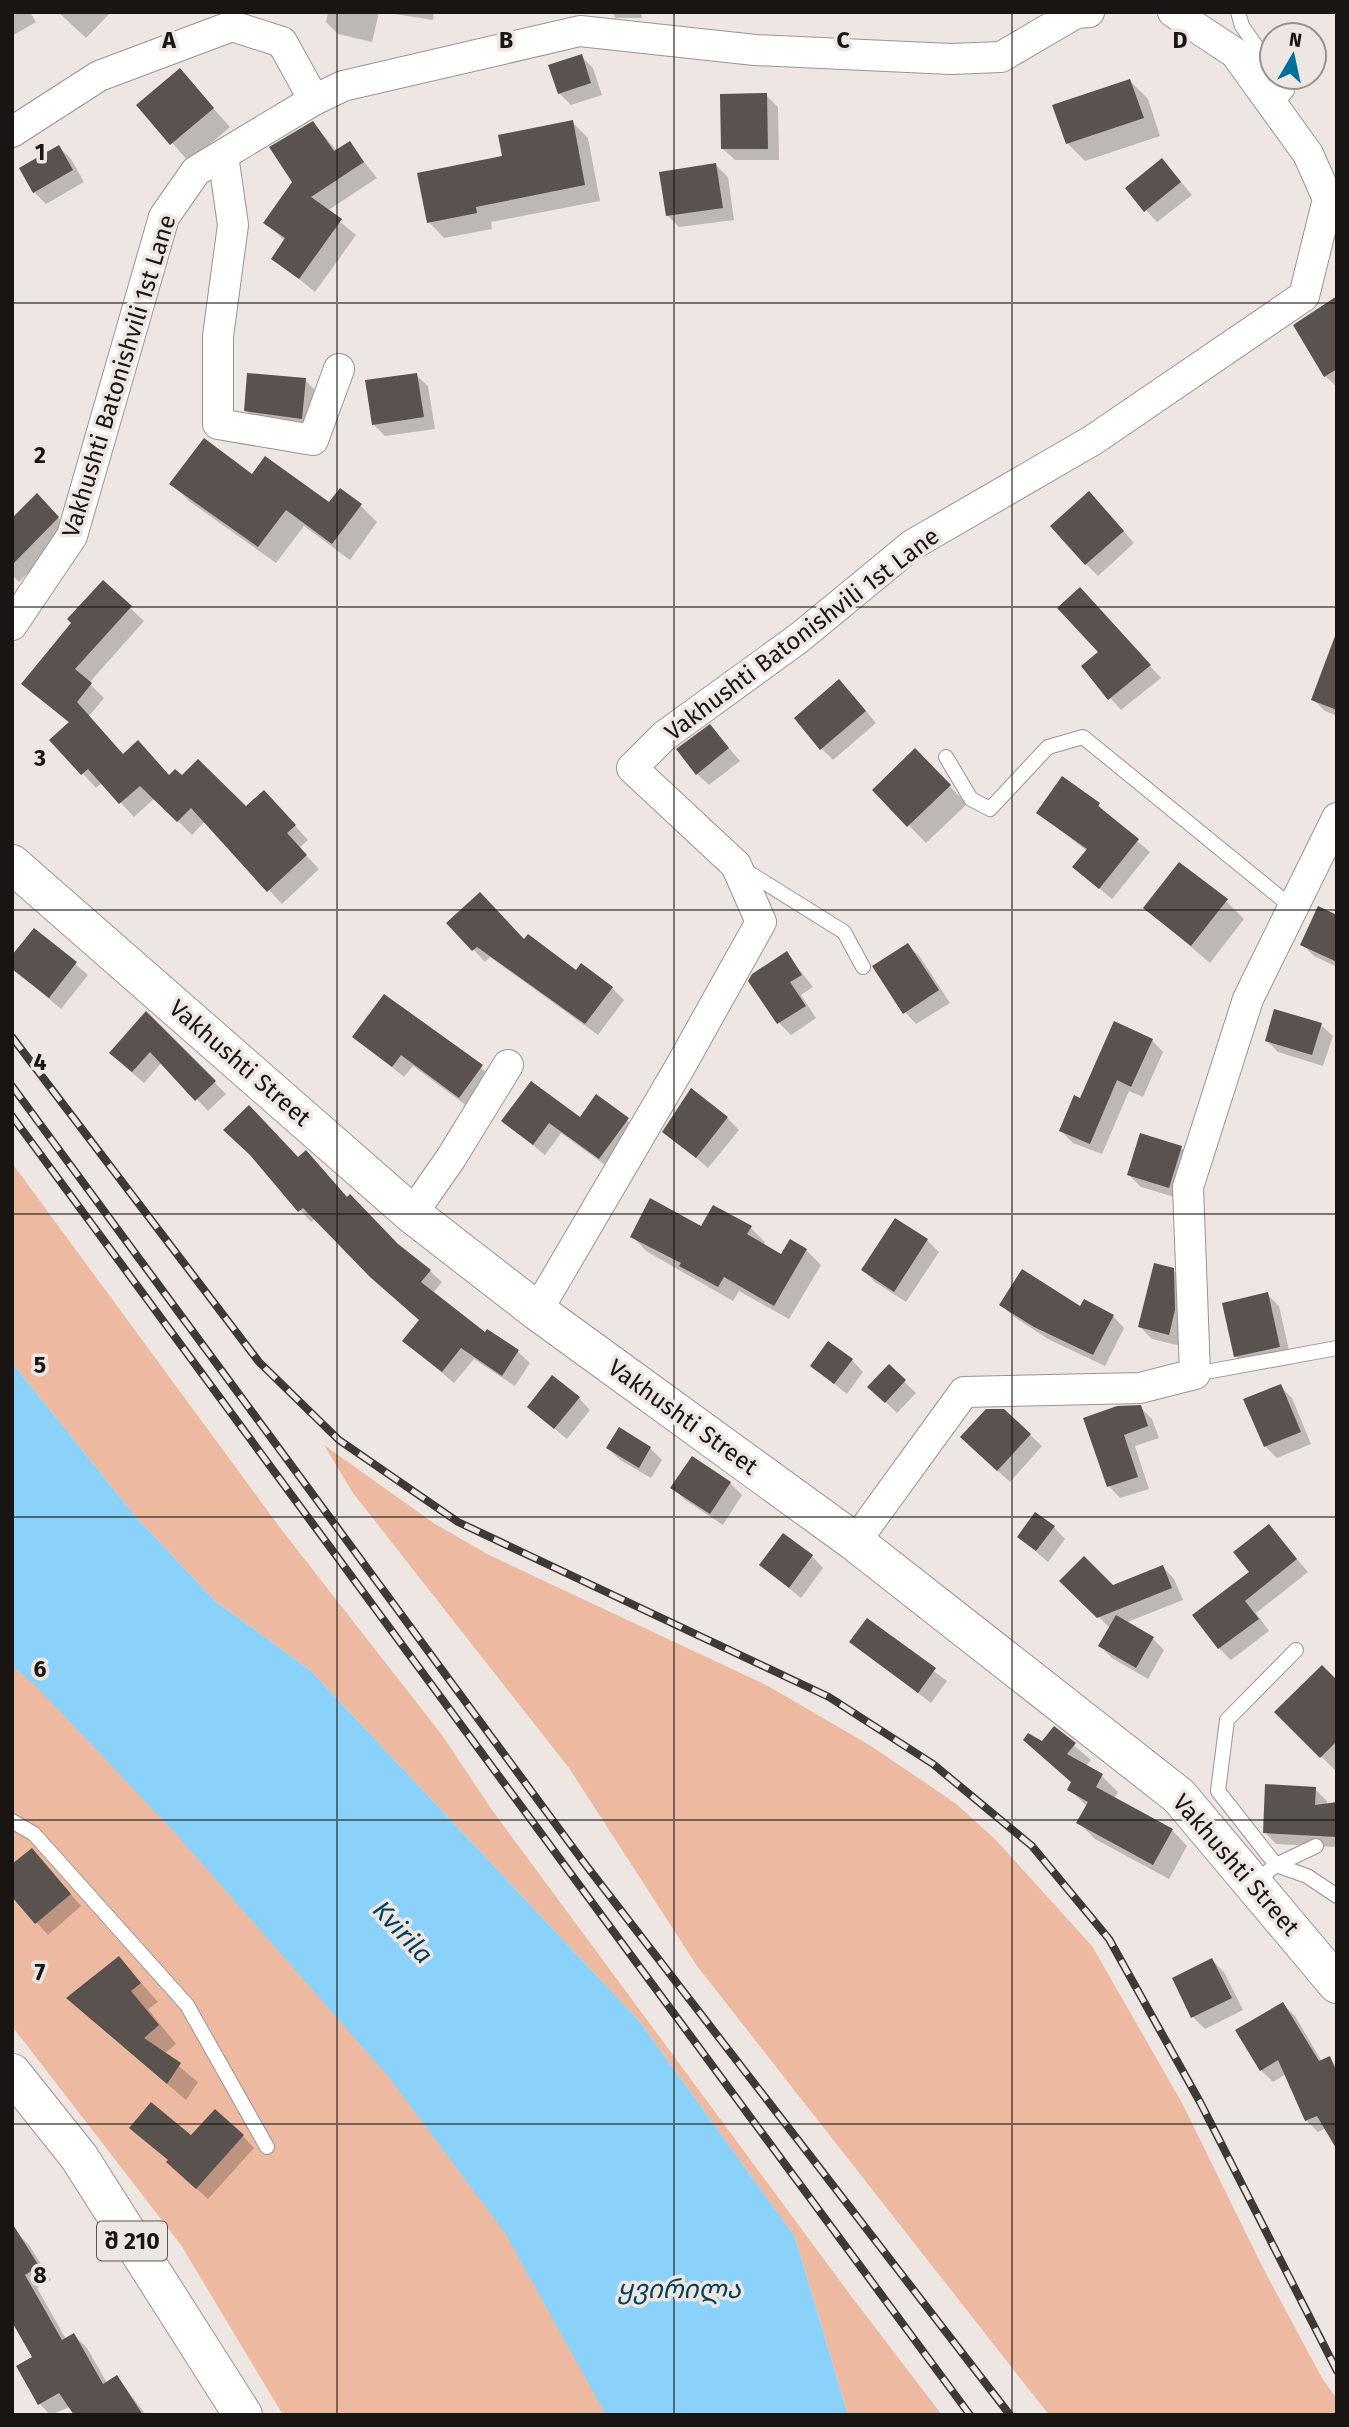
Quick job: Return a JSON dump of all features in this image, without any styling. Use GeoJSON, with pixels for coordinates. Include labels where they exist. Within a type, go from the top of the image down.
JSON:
{"type":"FeatureCollection","features":[{"type":"Feature","properties":{"kind":"street","name":"Vakhushti Batonishvili 1st Lane"},"geometry":{"type":"LineString","coordinates":[[12,625],[72,536],[164,218],[196,171],[314,100],[343,86],[580,31],[755,50],[951,59],[1001,57],[1076,13],[1088,12]]}},
{"type":"Feature","properties":{"kind":"street","name":"Vakhushti Batonishvili 1st Lane"},"geometry":{"type":"LineString","coordinates":[[537,1311],[680,1067],[761,922],[736,865],[632,768],[664,736],[799,638],[912,545],[1093,440],[1304,296],[1333,201],[1275,92],[1235,53],[1173,12]]}},
{"type":"Feature","properties":{"kind":"street"},"geometry":{"type":"LineString","coordinates":[[12,132],[99,76],[232,26],[282,42],[314,100]]}},
{"type":"Feature","properties":{"kind":"street"},"geometry":{"type":"LineString","coordinates":[[223,155],[233,225],[218,337],[218,424],[313,440],[339,369]]}},
{"type":"Feature","properties":{"kind":"street"},"geometry":{"type":"LineString","coordinates":[[855,1542],[964,1392],[1140,1388],[1195,1374],[1188,1187],[1248,999],[1337,818]]}},
{"type":"Feature","properties":{"kind":"street","name":"Vakhushti Street"},"geometry":{"type":"LineString","coordinates":[[12,864],[412,1214],[537,1311],[855,1542],[1180,1796],[1264,1875],[1337,1984]]}},
{"type":"Feature","properties":{"kind":"street"},"geometry":{"type":"LineString","coordinates":[[412,1214],[452,1158],[508,1065]]}},
{"type":"Feature","properties":{"kind":"street","name":"შ 210"},"geometry":{"type":"LineString","coordinates":[[12,2073],[79,2157],[243,2415]]}},
{"type":"Feature","properties":{"kind":"lane"},"geometry":{"type":"LineString","coordinates":[[1238,12],[1242,26],[1258,49]]}},
{"type":"Feature","properties":{"kind":"lane"},"geometry":{"type":"LineString","coordinates":[[946,757],[971,799],[990,809],[1048,747],[1083,737],[1293,908]]}},
{"type":"Feature","properties":{"kind":"lane"},"geometry":{"type":"LineString","coordinates":[[736,865],[844,932],[863,967]]}},
{"type":"Feature","properties":{"kind":"lane"},"geometry":{"type":"LineString","coordinates":[[1195,1374],[1337,1348]]}},
{"type":"Feature","properties":{"kind":"lane"},"geometry":{"type":"LineString","coordinates":[[1264,1875],[1218,1791],[1227,1720],[1296,1650]]}},
{"type":"Feature","properties":{"kind":"lane"},"geometry":{"type":"LineString","coordinates":[[12,1821],[34,1834],[187,2005],[267,2147]]}},
{"type":"Feature","properties":{"kind":"lane"},"geometry":{"type":"LineString","coordinates":[[1264,1875],[1316,1846]]}},
{"type":"Feature","properties":{"kind":"lane"},"geometry":{"type":"LineString","coordinates":[[1264,1875],[1307,1876],[1337,1896]]}},
{"type":"Feature","properties":{"kind":"shaded area"},"geometry":{"type":"Polygon","coordinates":[[[12,1163],[281,1529],[442,1735],[492,1810],[942,2415],[848,2415],[795,2237],[640,2022],[310,1670],[215,1601],[136,1517],[12,1363],[12,1163]]]}},
{"type":"Feature","properties":{"kind":"shaded area"},"geometry":{"type":"Polygon","coordinates":[[[324,1445],[435,1524],[489,1555],[768,1686],[871,1746],[955,1803],[995,1839],[1092,1946],[1182,2103],[1264,2270],[1322,2378],[1337,2399],[1337,2415],[1049,2415],[697,1966],[569,1768],[353,1493],[324,1445]]]}},
{"type":"Feature","properties":{"kind":"shaded area"},"geometry":{"type":"Polygon","coordinates":[[[12,1666],[197,1818],[234,1842],[637,2415],[283,2415],[181,2245],[12,2026],[12,1666]]]}},
{"type":"Feature","properties":{"kind":"water","name":"ყვირილა"},"geometry":{"type":"Polygon","coordinates":[[[12,1363],[136,1517],[215,1601],[310,1670],[640,2022],[795,2237],[848,2415],[606,2415],[505,2233],[388,2076],[176,1834],[37,1687],[12,1666],[12,1363]]]}},
{"type":"Feature","properties":{"kind":"building"},"geometry":{"type":"Polygon","coordinates":[[[582,54],[591,83],[558,94],[548,65],[582,54]]]}},
{"type":"Feature","properties":{"kind":"building"},"geometry":{"type":"Polygon","coordinates":[[[180,68],[214,108],[170,145],[136,105],[180,68]]]}},
{"type":"Feature","properties":{"kind":"building"},"geometry":{"type":"Polygon","coordinates":[[[1130,79],[1144,118],[1066,144],[1052,105],[1130,79]]]}},
{"type":"Feature","properties":{"kind":"building"},"geometry":{"type":"Polygon","coordinates":[[[767,93],[768,149],[721,149],[720,94],[767,93]]]}},
{"type":"Feature","properties":{"kind":"building"},"geometry":{"type":"Polygon","coordinates":[[[573,120],[585,185],[476,207],[477,213],[427,223],[417,173],[502,156],[498,135],[573,120]]]}},
{"type":"Feature","properties":{"kind":"building"},"geometry":{"type":"Polygon","coordinates":[[[313,121],[334,151],[350,141],[364,162],[311,197],[342,219],[299,279],[271,259],[285,238],[263,223],[292,182],[269,147],[313,121]]]}},
{"type":"Feature","properties":{"kind":"building"},"geometry":{"type":"Polygon","coordinates":[[[59,145],[73,170],[33,193],[19,168],[59,145]]]}},
{"type":"Feature","properties":{"kind":"building"},"geometry":{"type":"Polygon","coordinates":[[[1162,158],[1181,182],[1144,212],[1125,188],[1162,158]]]}},
{"type":"Feature","properties":{"kind":"building"},"geometry":{"type":"Polygon","coordinates":[[[716,163],[723,208],[666,216],[659,172],[716,163]]]}},
{"type":"Feature","properties":{"kind":"building"},"geometry":{"type":"Polygon","coordinates":[[[1337,296],[1337,369],[1324,377],[1293,325],[1337,296]]]}},
{"type":"Feature","properties":{"kind":"building"},"geometry":{"type":"Polygon","coordinates":[[[247,373],[306,378],[302,419],[244,411],[247,373]]]}},
{"type":"Feature","properties":{"kind":"building"},"geometry":{"type":"Polygon","coordinates":[[[417,373],[424,417],[372,425],[365,380],[417,373]]]}},
{"type":"Feature","properties":{"kind":"building"},"geometry":{"type":"Polygon","coordinates":[[[204,438],[252,474],[265,456],[329,502],[340,488],[362,504],[332,544],[286,510],[258,547],[169,484],[204,438]]]}},
{"type":"Feature","properties":{"kind":"building"},"geometry":{"type":"Polygon","coordinates":[[[1089,491],[1124,531],[1085,565],[1050,526],[1089,491]]]}},
{"type":"Feature","properties":{"kind":"building"},"geometry":{"type":"Polygon","coordinates":[[[37,493],[59,517],[12,565],[12,518],[37,493]]]}},
{"type":"Feature","properties":{"kind":"building"},"geometry":{"type":"Polygon","coordinates":[[[103,580],[132,606],[75,669],[92,683],[77,702],[123,754],[138,740],[169,775],[175,769],[182,775],[198,759],[246,806],[264,790],[296,825],[287,833],[307,855],[267,892],[191,808],[177,822],[140,786],[119,804],[88,769],[81,775],[49,740],[69,722],[21,684],[71,623],[67,619],[103,580]]]}},
{"type":"Feature","properties":{"kind":"building"},"geometry":{"type":"Polygon","coordinates":[[[1080,587],[1151,665],[1108,700],[1081,666],[1098,652],[1057,608],[1080,587]]]}},
{"type":"Feature","properties":{"kind":"building"},"geometry":{"type":"Polygon","coordinates":[[[1335,636],[1337,637],[1337,710],[1311,700],[1335,636]]]}},
{"type":"Feature","properties":{"kind":"building"},"geometry":{"type":"Polygon","coordinates":[[[839,679],[866,711],[820,750],[794,718],[839,679]]]}},
{"type":"Feature","properties":{"kind":"building"},"geometry":{"type":"Polygon","coordinates":[[[710,724],[729,748],[696,775],[676,749],[710,724]]]}},
{"type":"Feature","properties":{"kind":"building"},"geometry":{"type":"Polygon","coordinates":[[[915,748],[951,785],[907,827],[872,790],[915,748]]]}},
{"type":"Feature","properties":{"kind":"building"},"geometry":{"type":"Polygon","coordinates":[[[1062,776],[1100,803],[1098,806],[1139,839],[1099,889],[1072,867],[1087,849],[1036,813],[1062,776]]]}},
{"type":"Feature","properties":{"kind":"building"},"geometry":{"type":"Polygon","coordinates":[[[1179,862],[1228,899],[1191,946],[1143,908],[1179,862]]]}},
{"type":"Feature","properties":{"kind":"building"},"geometry":{"type":"Polygon","coordinates":[[[480,892],[524,939],[528,934],[576,970],[581,963],[613,987],[585,1024],[477,947],[472,951],[446,923],[480,892]]]}},
{"type":"Feature","properties":{"kind":"building"},"geometry":{"type":"Polygon","coordinates":[[[1318,906],[1337,915],[1337,962],[1300,945],[1318,906]]]}},
{"type":"Feature","properties":{"kind":"building"},"geometry":{"type":"Polygon","coordinates":[[[34,928],[77,962],[49,998],[12,969],[12,955],[34,928]]]}},
{"type":"Feature","properties":{"kind":"building"},"geometry":{"type":"Polygon","coordinates":[[[908,943],[939,990],[903,1014],[872,966],[908,943]]]}},
{"type":"Feature","properties":{"kind":"building"},"geometry":{"type":"Polygon","coordinates":[[[787,951],[802,975],[790,982],[806,1006],[777,1024],[748,981],[752,974],[787,951]]]}},
{"type":"Feature","properties":{"kind":"building"},"geometry":{"type":"Polygon","coordinates":[[[384,994],[483,1065],[459,1098],[401,1055],[392,1067],[352,1037],[384,994]]]}},
{"type":"Feature","properties":{"kind":"building"},"geometry":{"type":"Polygon","coordinates":[[[1274,1009],[1322,1023],[1312,1055],[1265,1041],[1274,1009]]]}},
{"type":"Feature","properties":{"kind":"building"},"geometry":{"type":"Polygon","coordinates":[[[146,1011],[216,1081],[195,1101],[150,1052],[132,1072],[109,1053],[146,1011]]]}},
{"type":"Feature","properties":{"kind":"building"},"geometry":{"type":"Polygon","coordinates":[[[1114,1021],[1153,1039],[1131,1087],[1117,1080],[1090,1144],[1059,1131],[1074,1095],[1080,1098],[1114,1021]]]}},
{"type":"Feature","properties":{"kind":"building"},"geometry":{"type":"Polygon","coordinates":[[[531,1081],[580,1117],[596,1094],[629,1118],[599,1159],[549,1123],[533,1145],[501,1121],[531,1081]]]}},
{"type":"Feature","properties":{"kind":"building"},"geometry":{"type":"Polygon","coordinates":[[[691,1088],[728,1117],[696,1158],[662,1132],[691,1088]]]}},
{"type":"Feature","properties":{"kind":"building"},"geometry":{"type":"Polygon","coordinates":[[[249,1105],[298,1157],[306,1150],[347,1197],[350,1194],[398,1244],[431,1270],[421,1282],[485,1332],[487,1329],[519,1350],[502,1376],[461,1348],[442,1372],[402,1341],[419,1320],[370,1277],[303,1208],[298,1212],[250,1155],[223,1130],[249,1105]]]}},
{"type":"Feature","properties":{"kind":"building"},"geometry":{"type":"Polygon","coordinates":[[[1140,1133],[1182,1146],[1169,1188],[1127,1175],[1140,1133]]]}},
{"type":"Feature","properties":{"kind":"building"},"geometry":{"type":"Polygon","coordinates":[[[650,1198],[701,1226],[713,1205],[752,1226],[747,1234],[781,1254],[790,1239],[807,1249],[774,1306],[724,1277],[718,1287],[679,1266],[681,1263],[630,1237],[650,1198]]]}},
{"type":"Feature","properties":{"kind":"building"},"geometry":{"type":"Polygon","coordinates":[[[895,1218],[928,1239],[894,1292],[861,1270],[895,1218]]]}},
{"type":"Feature","properties":{"kind":"building"},"geometry":{"type":"Polygon","coordinates":[[[1154,1263],[1174,1268],[1175,1310],[1169,1335],[1138,1327],[1154,1263]]]}},
{"type":"Feature","properties":{"kind":"building"},"geometry":{"type":"Polygon","coordinates":[[[1022,1269],[1080,1306],[1084,1299],[1114,1315],[1093,1355],[1034,1327],[999,1305],[1022,1269]]]}},
{"type":"Feature","properties":{"kind":"building"},"geometry":{"type":"Polygon","coordinates":[[[1268,1292],[1280,1347],[1234,1357],[1222,1303],[1268,1292]]]}},
{"type":"Feature","properties":{"kind":"building"},"geometry":{"type":"Polygon","coordinates":[[[828,1341],[853,1359],[834,1384],[810,1366],[828,1341]]]}},
{"type":"Feature","properties":{"kind":"building"},"geometry":{"type":"Polygon","coordinates":[[[889,1364],[906,1380],[885,1403],[867,1387],[889,1364]]]}},
{"type":"Feature","properties":{"kind":"building"},"geometry":{"type":"Polygon","coordinates":[[[552,1375],[580,1397],[554,1429],[527,1407],[552,1375]]]}},
{"type":"Feature","properties":{"kind":"building"},"geometry":{"type":"Polygon","coordinates":[[[1281,1384],[1301,1432],[1264,1447],[1243,1399],[1281,1384]]]}},
{"type":"Feature","properties":{"kind":"building"},"geometry":{"type":"Polygon","coordinates":[[[1141,1405],[1148,1426],[1124,1435],[1138,1477],[1107,1487],[1083,1418],[1117,1406],[1141,1405]]]}},
{"type":"Feature","properties":{"kind":"building"},"geometry":{"type":"Polygon","coordinates":[[[986,1409],[1004,1409],[1031,1434],[997,1471],[960,1437],[986,1409]]]}},
{"type":"Feature","properties":{"kind":"building"},"geometry":{"type":"Polygon","coordinates":[[[619,1427],[651,1447],[639,1468],[606,1448],[619,1427]]]}},
{"type":"Feature","properties":{"kind":"building"},"geometry":{"type":"Polygon","coordinates":[[[692,1456],[731,1482],[710,1514],[670,1488],[692,1456]]]}},
{"type":"Feature","properties":{"kind":"building"},"geometry":{"type":"Polygon","coordinates":[[[1035,1512],[1055,1526],[1036,1551],[1017,1537],[1035,1512]]]}},
{"type":"Feature","properties":{"kind":"building"},"geometry":{"type":"Polygon","coordinates":[[[1269,1524],[1297,1559],[1245,1601],[1259,1619],[1218,1649],[1192,1615],[1249,1572],[1233,1552],[1269,1524]]]}},
{"type":"Feature","properties":{"kind":"building"},"geometry":{"type":"Polygon","coordinates":[[[783,1533],[813,1555],[789,1588],[759,1565],[783,1533]]]}},
{"type":"Feature","properties":{"kind":"building"},"geometry":{"type":"Polygon","coordinates":[[[1084,1556],[1113,1585],[1163,1565],[1172,1588],[1097,1618],[1059,1581],[1084,1556]]]}},
{"type":"Feature","properties":{"kind":"building"},"geometry":{"type":"Polygon","coordinates":[[[1116,1615],[1154,1637],[1136,1668],[1098,1646],[1116,1615]]]}},
{"type":"Feature","properties":{"kind":"building"},"geometry":{"type":"Polygon","coordinates":[[[867,1618],[936,1668],[918,1693],[849,1642],[867,1618]]]}},
{"type":"Feature","properties":{"kind":"building"},"geometry":{"type":"Polygon","coordinates":[[[1322,1665],[1337,1680],[1337,1741],[1320,1758],[1274,1712],[1322,1665]]]}},
{"type":"Feature","properties":{"kind":"building"},"geometry":{"type":"Polygon","coordinates":[[[1054,1726],[1076,1743],[1067,1754],[1103,1774],[1096,1787],[1173,1829],[1153,1865],[1076,1823],[1088,1802],[1067,1790],[1071,1782],[1023,1740],[1028,1733],[1042,1741],[1054,1726]]]}},
{"type":"Feature","properties":{"kind":"building"},"geometry":{"type":"Polygon","coordinates":[[[1265,1784],[1316,1787],[1315,1805],[1337,1802],[1337,1837],[1263,1833],[1265,1784]]]}},
{"type":"Feature","properties":{"kind":"building"},"geometry":{"type":"Polygon","coordinates":[[[32,1848],[71,1894],[35,1924],[12,1897],[12,1864],[32,1848]]]}},
{"type":"Feature","properties":{"kind":"building"},"geometry":{"type":"Polygon","coordinates":[[[119,1956],[141,1983],[131,1991],[159,2025],[144,2038],[181,2063],[167,2084],[66,1998],[119,1956]]]}},
{"type":"Feature","properties":{"kind":"building"},"geometry":{"type":"Polygon","coordinates":[[[1212,1958],[1232,1998],[1191,2018],[1172,1978],[1212,1958]]]}},
{"type":"Feature","properties":{"kind":"building"},"geometry":{"type":"Polygon","coordinates":[[[1283,2002],[1319,2061],[1330,2056],[1337,2073],[1337,2150],[1317,2116],[1305,2121],[1278,2060],[1260,2071],[1235,2030],[1283,2002]]]}},
{"type":"Feature","properties":{"kind":"building"},"geometry":{"type":"Polygon","coordinates":[[[151,2102],[191,2135],[215,2109],[244,2135],[196,2189],[166,2162],[168,2160],[129,2128],[151,2102]]]}},
{"type":"Feature","properties":{"kind":"building"},"geometry":{"type":"Polygon","coordinates":[[[12,2223],[39,2266],[25,2275],[62,2340],[74,2333],[103,2384],[117,2375],[143,2415],[74,2415],[59,2393],[38,2405],[16,2366],[32,2357],[12,2322],[12,2223]]]}},
{"type":"Feature","properties":{"kind":"railway"},"geometry":{"type":"LineString","coordinates":[[12,1037],[259,1362],[339,1440],[458,1522],[829,1697],[933,1764],[1032,1846],[1109,1939],[1200,2102],[1337,2371]]}},
{"type":"Feature","properties":{"kind":"railway"},"geometry":{"type":"LineString","coordinates":[[12,1086],[582,1860],[1010,2415]]}},
{"type":"Feature","properties":{"kind":"railway"},"geometry":{"type":"LineString","coordinates":[[12,1116],[970,2415]]}},
{"type":"Feature","properties":{"kind":"water label","name":"Kvirila"},"geometry":{"type":"Point","coordinates":[403,1932]}}]}
